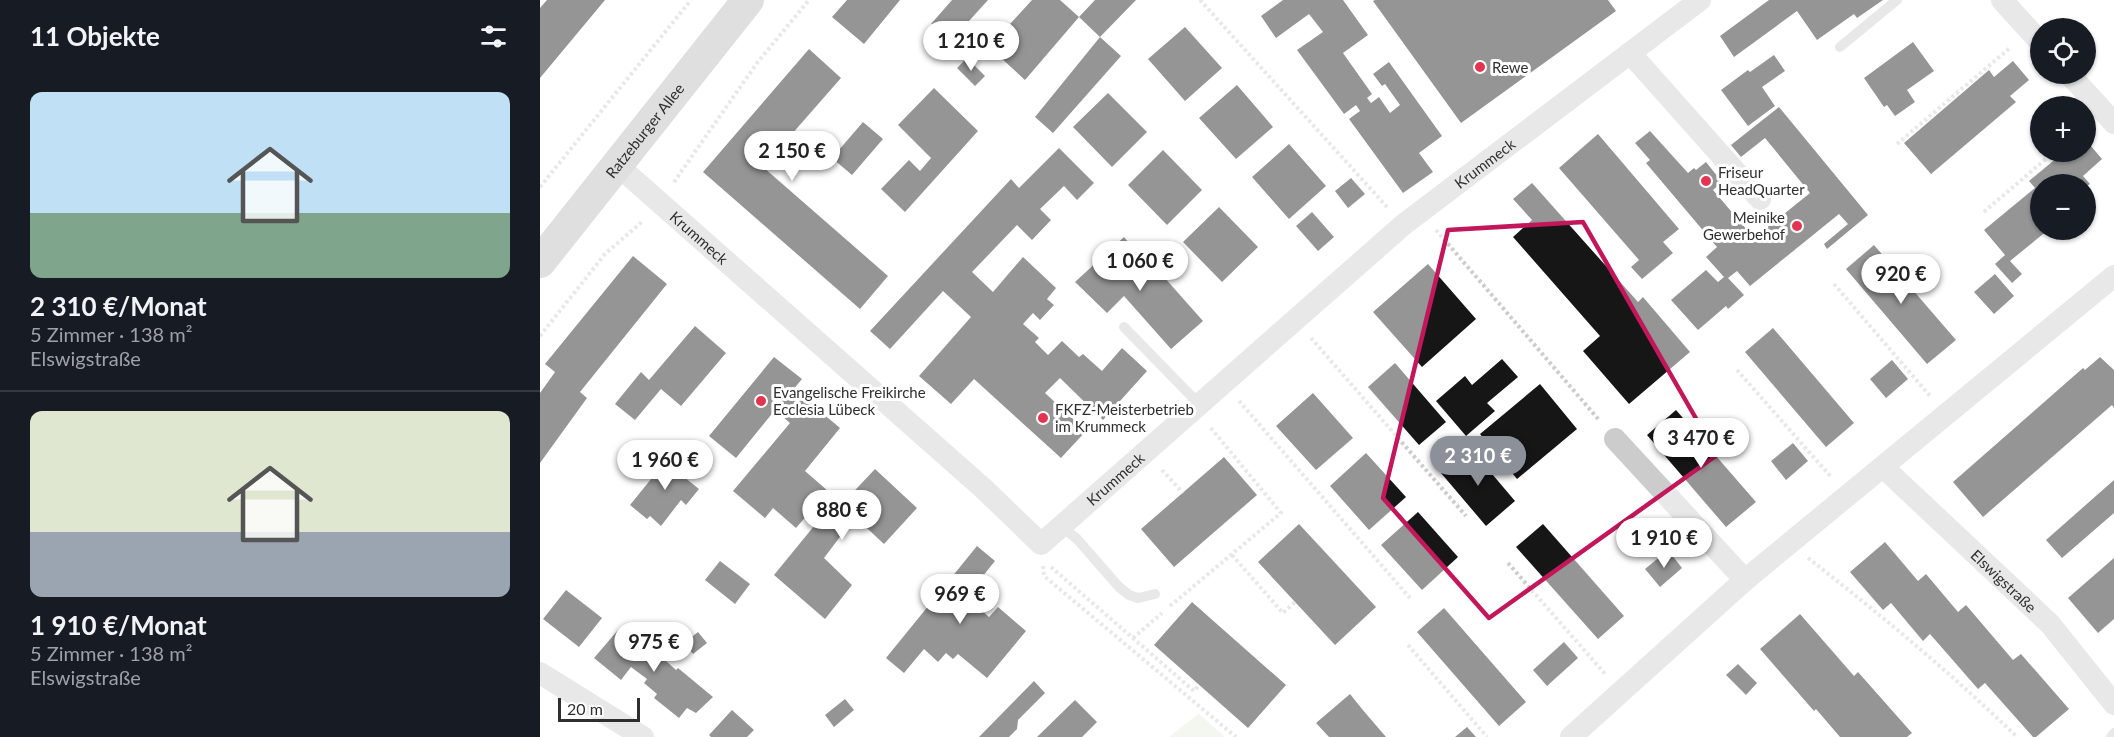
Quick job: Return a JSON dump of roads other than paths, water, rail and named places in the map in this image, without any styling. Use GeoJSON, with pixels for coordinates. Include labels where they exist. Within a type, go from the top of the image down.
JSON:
{"type":"FeatureCollection","features":[{"type":"Feature","properties":{"kind":"main road","name":"Ratzeburger Allee"},"geometry":{"type":"LineString","coordinates":[[540,262],[748,0]]}},
{"type":"Feature","properties":{"kind":"street","name":"Krummeck"},"geometry":{"type":"LineString","coordinates":[[616,164],[984,489],[1041,544],[1412,218],[1700,0]]}},
{"type":"Feature","properties":{"kind":"street"},"geometry":{"type":"LineString","coordinates":[[2002,0],[2030,31]]}},
{"type":"Feature","properties":{"kind":"street"},"geometry":{"type":"LineString","coordinates":[[1630,53],[1760,199]]}},
{"type":"Feature","properties":{"kind":"street"},"geometry":{"type":"LineString","coordinates":[[2078,84],[2114,123]]}},
{"type":"Feature","properties":{"kind":"street"},"geometry":{"type":"LineString","coordinates":[[1571,737],[1744,580],[2114,276]]}},
{"type":"Feature","properties":{"kind":"street"},"geometry":{"type":"LineString","coordinates":[[1615,439],[1744,580]]}},
{"type":"Feature","properties":{"kind":"street","name":"Elswigstraße"},"geometry":{"type":"LineString","coordinates":[[1883,467],[2050,624],[2114,704]]}},
{"type":"Feature","properties":{"kind":"street"},"geometry":{"type":"LineString","coordinates":[[540,673],[643,737]]}},
{"type":"Feature","properties":{"kind":"lane"},"geometry":{"type":"LineString","coordinates":[[1840,47],[1897,0]]}},
{"type":"Feature","properties":{"kind":"lane"},"geometry":{"type":"LineString","coordinates":[[1124,327],[1196,406]]}},
{"type":"Feature","properties":{"kind":"lane"},"geometry":{"type":"LineString","coordinates":[[1062,526],[1129,595],[1138,598],[1155,594]]}},
{"type":"Feature","properties":{"kind":"lane"},"geometry":{"type":"LineString","coordinates":[[2111,737],[2114,733]]}},
{"type":"Feature","properties":{"kind":"place","name":"Rewe"},"geometry":{"type":"Point","coordinates":[1480,67]}},
{"type":"Feature","properties":{"kind":"place","name":"Friseur HeadQuarter"},"geometry":{"type":"Point","coordinates":[1706,181]}},
{"type":"Feature","properties":{"kind":"place","name":"Meinike Gewerbehof"},"geometry":{"type":"Point","coordinates":[1797,226]}},
{"type":"Feature","properties":{"kind":"place","name":"Evangelische Freikirche Ecclesia Lübeck"},"geometry":{"type":"Point","coordinates":[761,401]}},
{"type":"Feature","properties":{"kind":"place","name":"FKFZ-Meisterbetrieb im Krummeck"},"geometry":{"type":"Point","coordinates":[1043,418]}}]}
